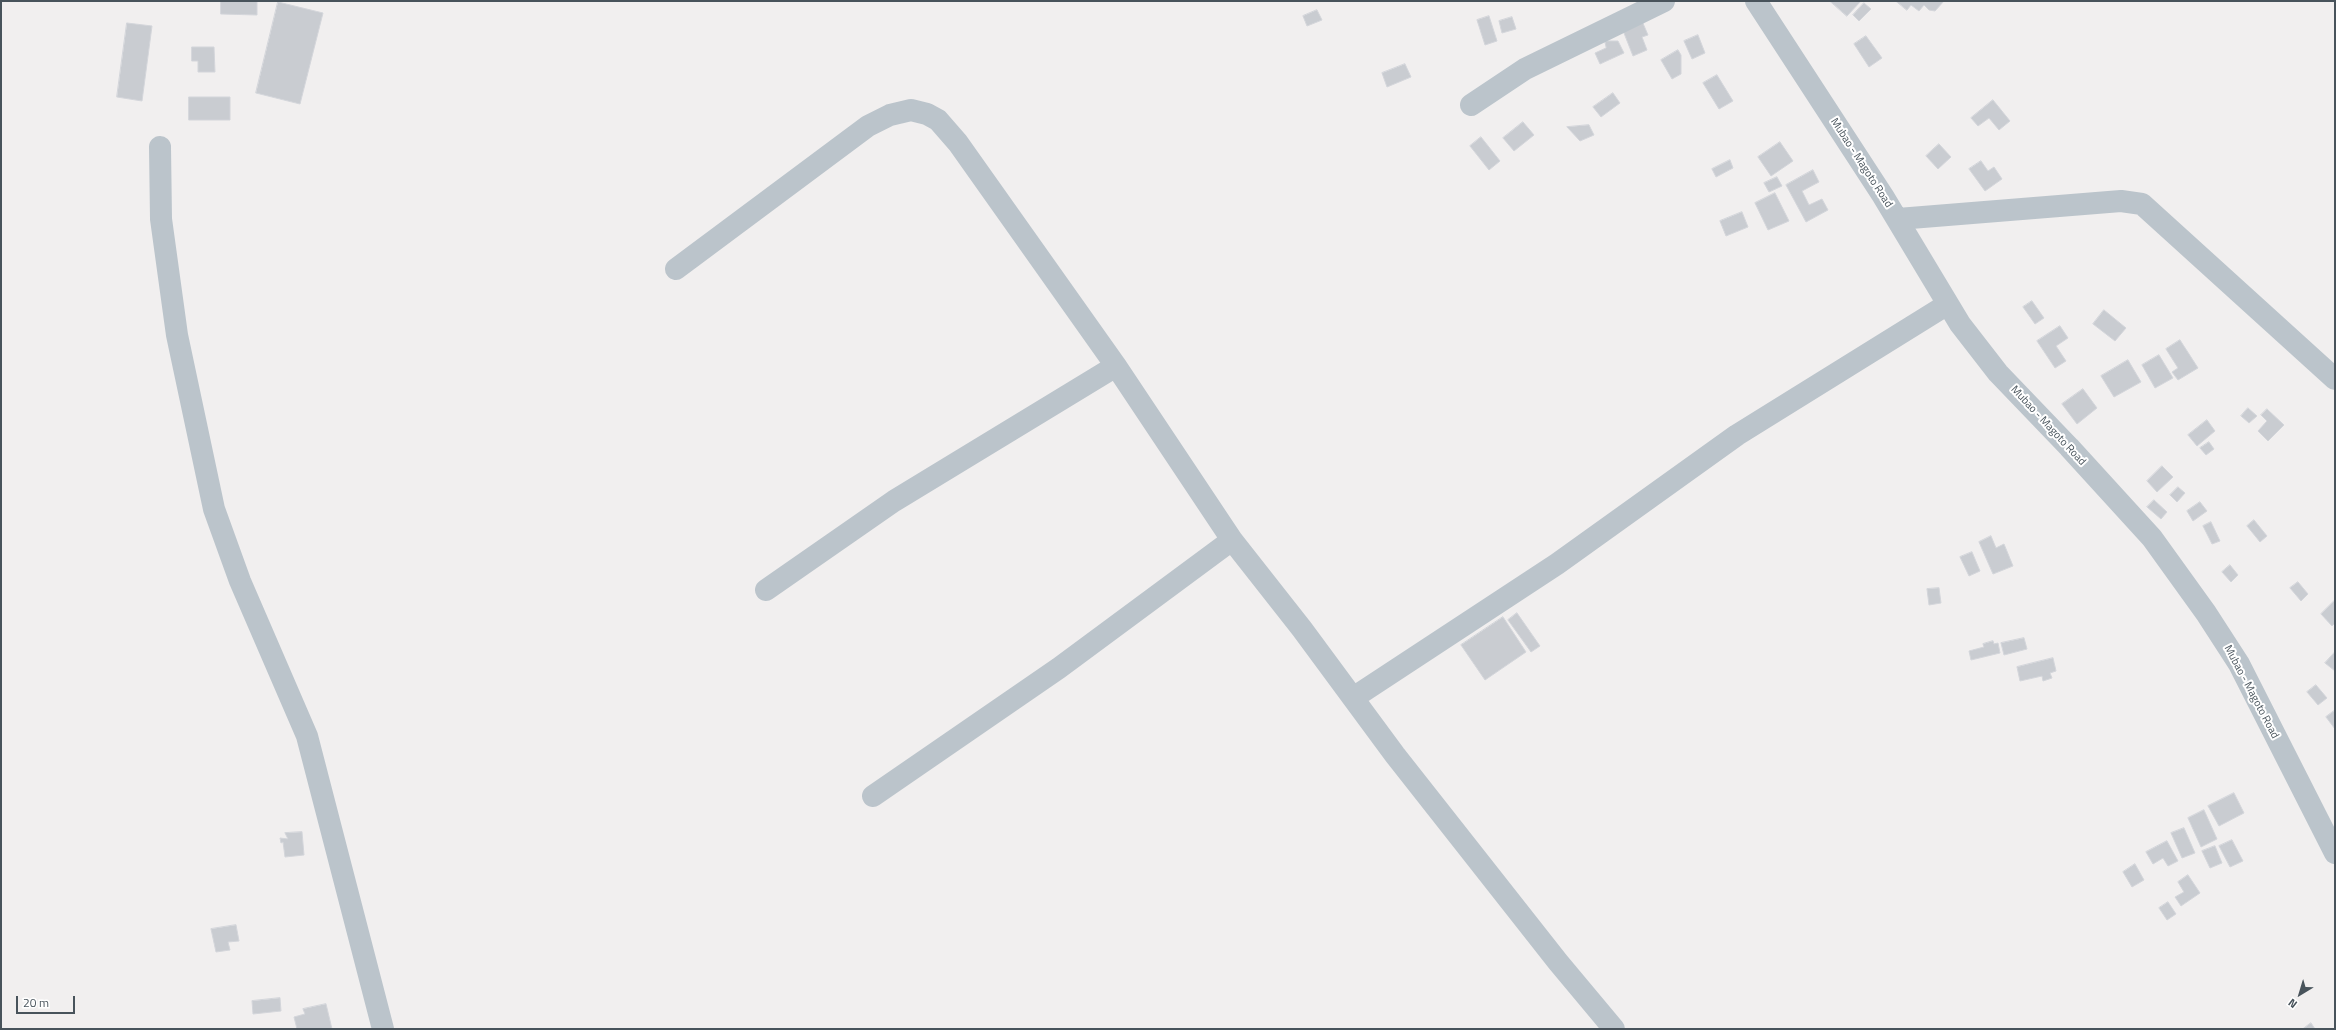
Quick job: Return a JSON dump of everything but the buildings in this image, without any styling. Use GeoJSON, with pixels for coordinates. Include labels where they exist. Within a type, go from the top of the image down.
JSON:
{"type":"FeatureCollection","features":[{"type":"Feature","properties":{"kind":"street"},"geometry":{"type":"LineString","coordinates":[[1471,105],[1525,70],[1664,1]]}},
{"type":"Feature","properties":{"kind":"street","name":"Mubao - Magoto Road"},"geometry":{"type":"LineString","coordinates":[[1756,1],[1898,219],[1960,324],[1998,373],[2069,447],[2152,538],[2193,594],[2239,664],[2335,853]]}},
{"type":"Feature","properties":{"kind":"street"},"geometry":{"type":"LineString","coordinates":[[676,269],[868,126],[890,115],[911,110],[938,120],[958,143],[1116,366],[1232,540],[1479,862],[1614,1029]]}},
{"type":"Feature","properties":{"kind":"street"},"geometry":{"type":"LineString","coordinates":[[160,147],[161,219],[176,335],[214,509],[240,581],[307,736],[383,1029]]}},
{"type":"Feature","properties":{"kind":"street"},"geometry":{"type":"LineString","coordinates":[[1898,219],[2121,201],[2142,204],[2335,379]]}},
{"type":"Feature","properties":{"kind":"street"},"geometry":{"type":"LineString","coordinates":[[1353,698],[1557,564],[1737,435],[1948,304]]}},
{"type":"Feature","properties":{"kind":"street"},"geometry":{"type":"LineString","coordinates":[[766,590],[894,501],[1116,366]]}},
{"type":"Feature","properties":{"kind":"street"},"geometry":{"type":"LineString","coordinates":[[873,796],[1059,668],[1232,540]]}}]}
